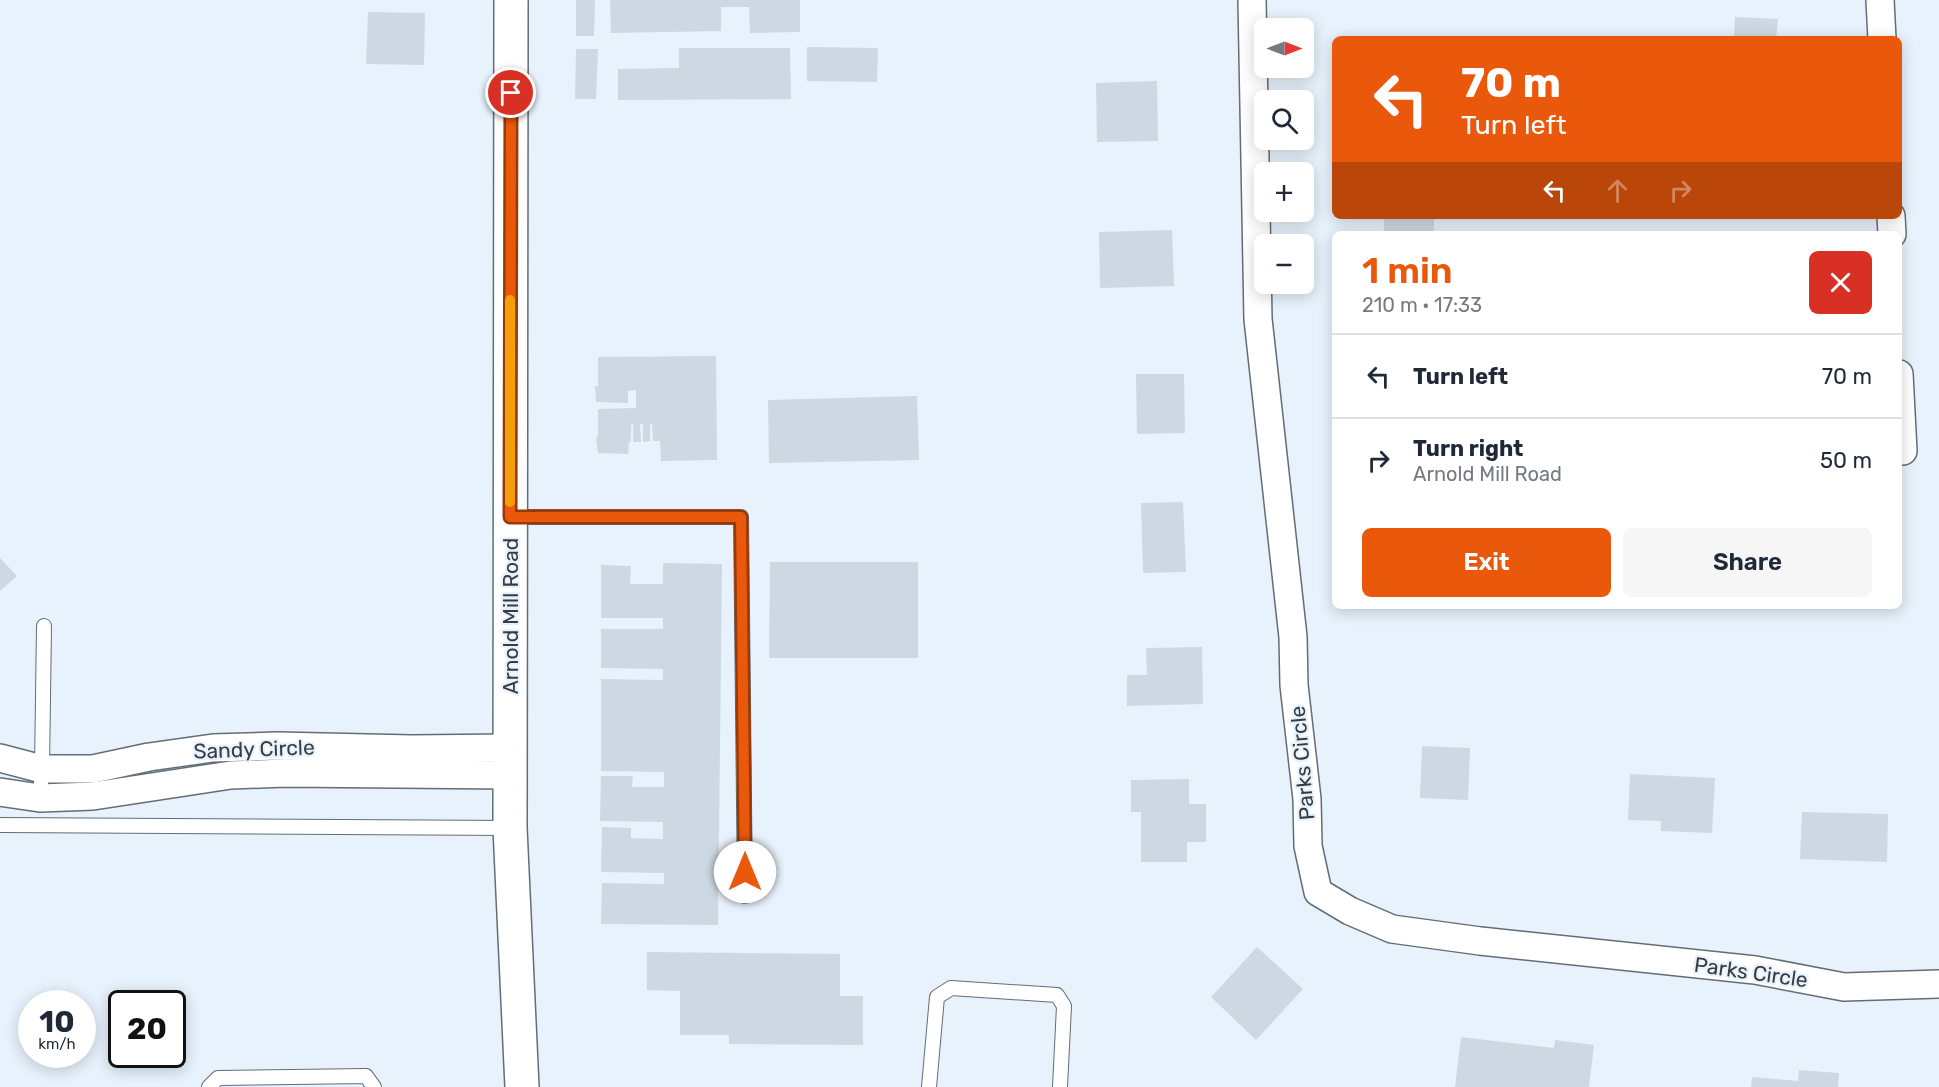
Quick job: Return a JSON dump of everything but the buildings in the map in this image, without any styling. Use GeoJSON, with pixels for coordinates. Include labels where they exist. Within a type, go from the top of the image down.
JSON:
{"type":"FeatureCollection","features":[{"type":"Feature","properties":{"kind":"main road","name":"Arnold Mill Road"},"geometry":{"type":"LineString","coordinates":[[511,0],[510,828],[522,1087]]}},
{"type":"Feature","properties":{"kind":"street","name":"Parks Circle"},"geometry":{"type":"LineString","coordinates":[[1252,0],[1258,319],[1293,638],[1294,685],[1307,799],[1308,846],[1318,892],[1350,911],[1392,929],[1755,970],[1844,987],[1939,984]]}},
{"type":"Feature","properties":{"kind":"street"},"geometry":{"type":"LineString","coordinates":[[1880,0],[1882,36]]}},
{"type":"Feature","properties":{"kind":"street"},"geometry":{"type":"LineString","coordinates":[[1902,432],[1903,451]]}},
{"type":"Feature","properties":{"kind":"street","name":"Sandy Circle"},"geometry":{"type":"LineString","coordinates":[[0,758],[42,769],[93,769],[149,757],[213,748],[277,746],[412,749],[510,762]]}},
{"type":"Feature","properties":{"kind":"street","name":"Sandy Circle"},"geometry":{"type":"LineString","coordinates":[[0,792],[40,798],[93,796],[231,775],[510,762]]}},
{"type":"Feature","properties":{"kind":"lane"},"geometry":{"type":"LineString","coordinates":[[510,517],[741,517],[745,896]]}},
{"type":"Feature","properties":{"kind":"lane"},"geometry":{"type":"LineString","coordinates":[[40,798],[44,626]]}},
{"type":"Feature","properties":{"kind":"lane"},"geometry":{"type":"LineString","coordinates":[[0,825],[510,828]]}},
{"type":"Feature","properties":{"kind":"lane"},"geometry":{"type":"LineString","coordinates":[[929,1087],[937,997],[951,988],[1057,995],[1064,1006],[1060,1087]]}},
{"type":"Feature","properties":{"kind":"lane"},"geometry":{"type":"LineString","coordinates":[[209,1087],[218,1078],[288,1082],[366,1076],[374,1087]]}},
{"type":"Feature","properties":{"kind":"slow traffic"},"geometry":{"type":"LineString","coordinates":[[510,300],[510,502]]}},
{"type":"Feature","properties":{"kind":"route"},"geometry":{"type":"LineString","coordinates":[[511,93],[510,517],[741,517],[745,872]]}}]}
